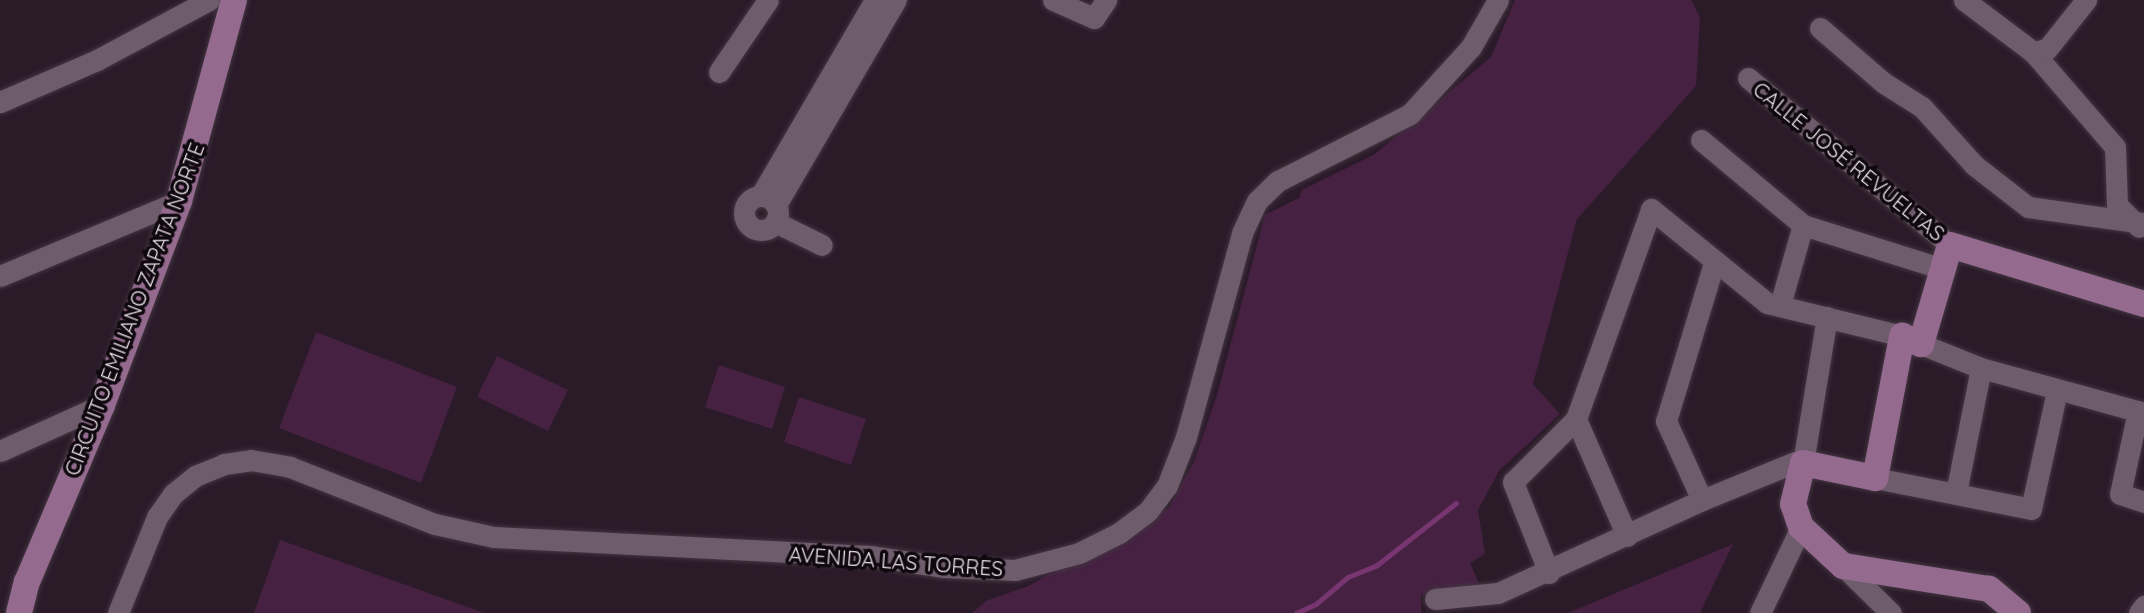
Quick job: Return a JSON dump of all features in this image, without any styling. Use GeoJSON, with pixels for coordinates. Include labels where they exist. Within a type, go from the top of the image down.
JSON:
{"type":"FeatureCollection","features":[{"type":"Feature","properties":{"kind":"main road","name":"CIRCUITO EMILIANO ZAPATA NORTE"},"geometry":{"type":"LineString","coordinates":[[19,613],[27,582],[102,405],[179,201],[233,0]]}},
{"type":"Feature","properties":{"kind":"main road"},"geometry":{"type":"LineString","coordinates":[[2018,613],[1989,589],[1843,566],[1801,527],[1793,504],[1803,463],[1875,478],[1912,340],[1947,257],[2144,304]]}},
{"type":"Feature","properties":{"kind":"main road"},"geometry":{"type":"LineString","coordinates":[[0,603],[27,582]]}},
{"type":"Feature","properties":{"kind":"street"},"geometry":{"type":"LineString","coordinates":[[0,102],[97,60],[209,0]]}},
{"type":"Feature","properties":{"kind":"street"},"geometry":{"type":"LineString","coordinates":[[719,72],[768,0]]}},
{"type":"Feature","properties":{"kind":"street"},"geometry":{"type":"LineString","coordinates":[[1053,0],[1094,18],[1106,0]]}},
{"type":"Feature","properties":{"kind":"street","name":"AVENIDA LAS TORRES"},"geometry":{"type":"LineString","coordinates":[[118,613],[157,517],[173,494],[195,476],[224,464],[251,460],[290,467],[435,524],[494,537],[870,556],[944,567],[1015,570],[1080,554],[1119,533],[1148,511],[1167,485],[1186,437],[1242,233],[1257,201],[1278,181],[1410,114],[1471,47],[1498,0]]}},
{"type":"Feature","properties":{"kind":"street"},"geometry":{"type":"LineString","coordinates":[[1964,0],[2033,52],[2115,147],[2117,205],[2141,226]]}},
{"type":"Feature","properties":{"kind":"street"},"geometry":{"type":"LineString","coordinates":[[2033,52],[2047,50],[2086,0]]}},
{"type":"Feature","properties":{"kind":"street"},"geometry":{"type":"LineString","coordinates":[[822,244],[771,207],[881,3]]}},
{"type":"Feature","properties":{"kind":"street"},"geometry":{"type":"LineString","coordinates":[[1820,28],[1884,83],[1923,107],[1974,165],[2028,207],[2141,226]]}},
{"type":"Feature","properties":{"kind":"street","name":"CALLE JOSÉ REVUELTAS"},"geometry":{"type":"LineString","coordinates":[[1748,78],[1947,257]]}},
{"type":"Feature","properties":{"kind":"street"},"geometry":{"type":"LineString","coordinates":[[1700,140],[1803,225],[1947,257]]}},
{"type":"Feature","properties":{"kind":"street"},"geometry":{"type":"LineString","coordinates":[[0,276],[179,201]]}},
{"type":"Feature","properties":{"kind":"street"},"geometry":{"type":"LineString","coordinates":[[1549,573],[1513,482],[1576,419],[1651,209],[1714,263],[1767,303],[1912,340],[1981,368],[2141,412],[2120,494],[2144,502]]}},
{"type":"Feature","properties":{"kind":"street"},"geometry":{"type":"LineString","coordinates":[[1780,305],[1803,225]]}},
{"type":"Feature","properties":{"kind":"street"},"geometry":{"type":"LineString","coordinates":[[1702,500],[1666,421],[1714,263]]}},
{"type":"Feature","properties":{"kind":"street"},"geometry":{"type":"LineString","coordinates":[[1434,599],[1498,593],[1549,573],[1702,500],[1795,462],[1803,463],[1827,317]]}},
{"type":"Feature","properties":{"kind":"street"},"geometry":{"type":"LineString","coordinates":[[1956,493],[1981,368]]}},
{"type":"Feature","properties":{"kind":"street"},"geometry":{"type":"LineString","coordinates":[[1875,478],[2031,509],[2057,391]]}},
{"type":"Feature","properties":{"kind":"street"},"geometry":{"type":"LineString","coordinates":[[0,451],[102,405]]}},
{"type":"Feature","properties":{"kind":"street"},"geometry":{"type":"LineString","coordinates":[[1576,419],[1627,536]]}},
{"type":"Feature","properties":{"kind":"street"},"geometry":{"type":"LineString","coordinates":[[1760,613],[1801,527]]}},
{"type":"Feature","properties":{"kind":"street"},"geometry":{"type":"LineString","coordinates":[[1843,566],[1891,613]]}},
{"type":"Feature","properties":{"kind":"street"},"geometry":{"type":"LineString","coordinates":[[2140,613],[2144,607]]}},
{"type":"Feature","properties":{"kind":"shaded area"},"geometry":{"type":"Polygon","coordinates":[[[1515,0],[1691,0],[1700,17],[1696,86],[1577,219],[1533,384],[1560,414],[1499,471],[1478,510],[1485,554],[1470,563],[1480,586],[1421,596],[1421,613],[972,613],[986,601],[1028,586],[1169,508],[1194,461],[1217,395],[1265,215],[1299,198],[1302,190],[1375,154],[1491,57],[1515,0]]]}},
{"type":"Feature","properties":{"kind":"shaded area"},"geometry":{"type":"Polygon","coordinates":[[[316,332],[457,387],[421,483],[279,428],[316,332]]]}},
{"type":"Feature","properties":{"kind":"shaded area"},"geometry":{"type":"Polygon","coordinates":[[[497,356],[568,390],[548,431],[477,397],[497,356]]]}},
{"type":"Feature","properties":{"kind":"shaded area"},"geometry":{"type":"Polygon","coordinates":[[[719,365],[785,387],[772,429],[705,407],[719,365]]]}},
{"type":"Feature","properties":{"kind":"shaded area"},"geometry":{"type":"Polygon","coordinates":[[[799,397],[866,419],[851,465],[784,442],[799,397]]]}},
{"type":"Feature","properties":{"kind":"shaded area"},"geometry":{"type":"Polygon","coordinates":[[[280,540],[484,613],[254,613],[280,540]]]}},
{"type":"Feature","properties":{"kind":"shaded area"},"geometry":{"type":"Polygon","coordinates":[[[1733,544],[1700,613],[1568,613],[1733,544]]]}},
{"type":"Feature","properties":{"kind":"waterway"},"geometry":{"type":"LineString","coordinates":[[1296,613],[1316,604],[1348,577],[1377,565],[1456,503]]}}]}
